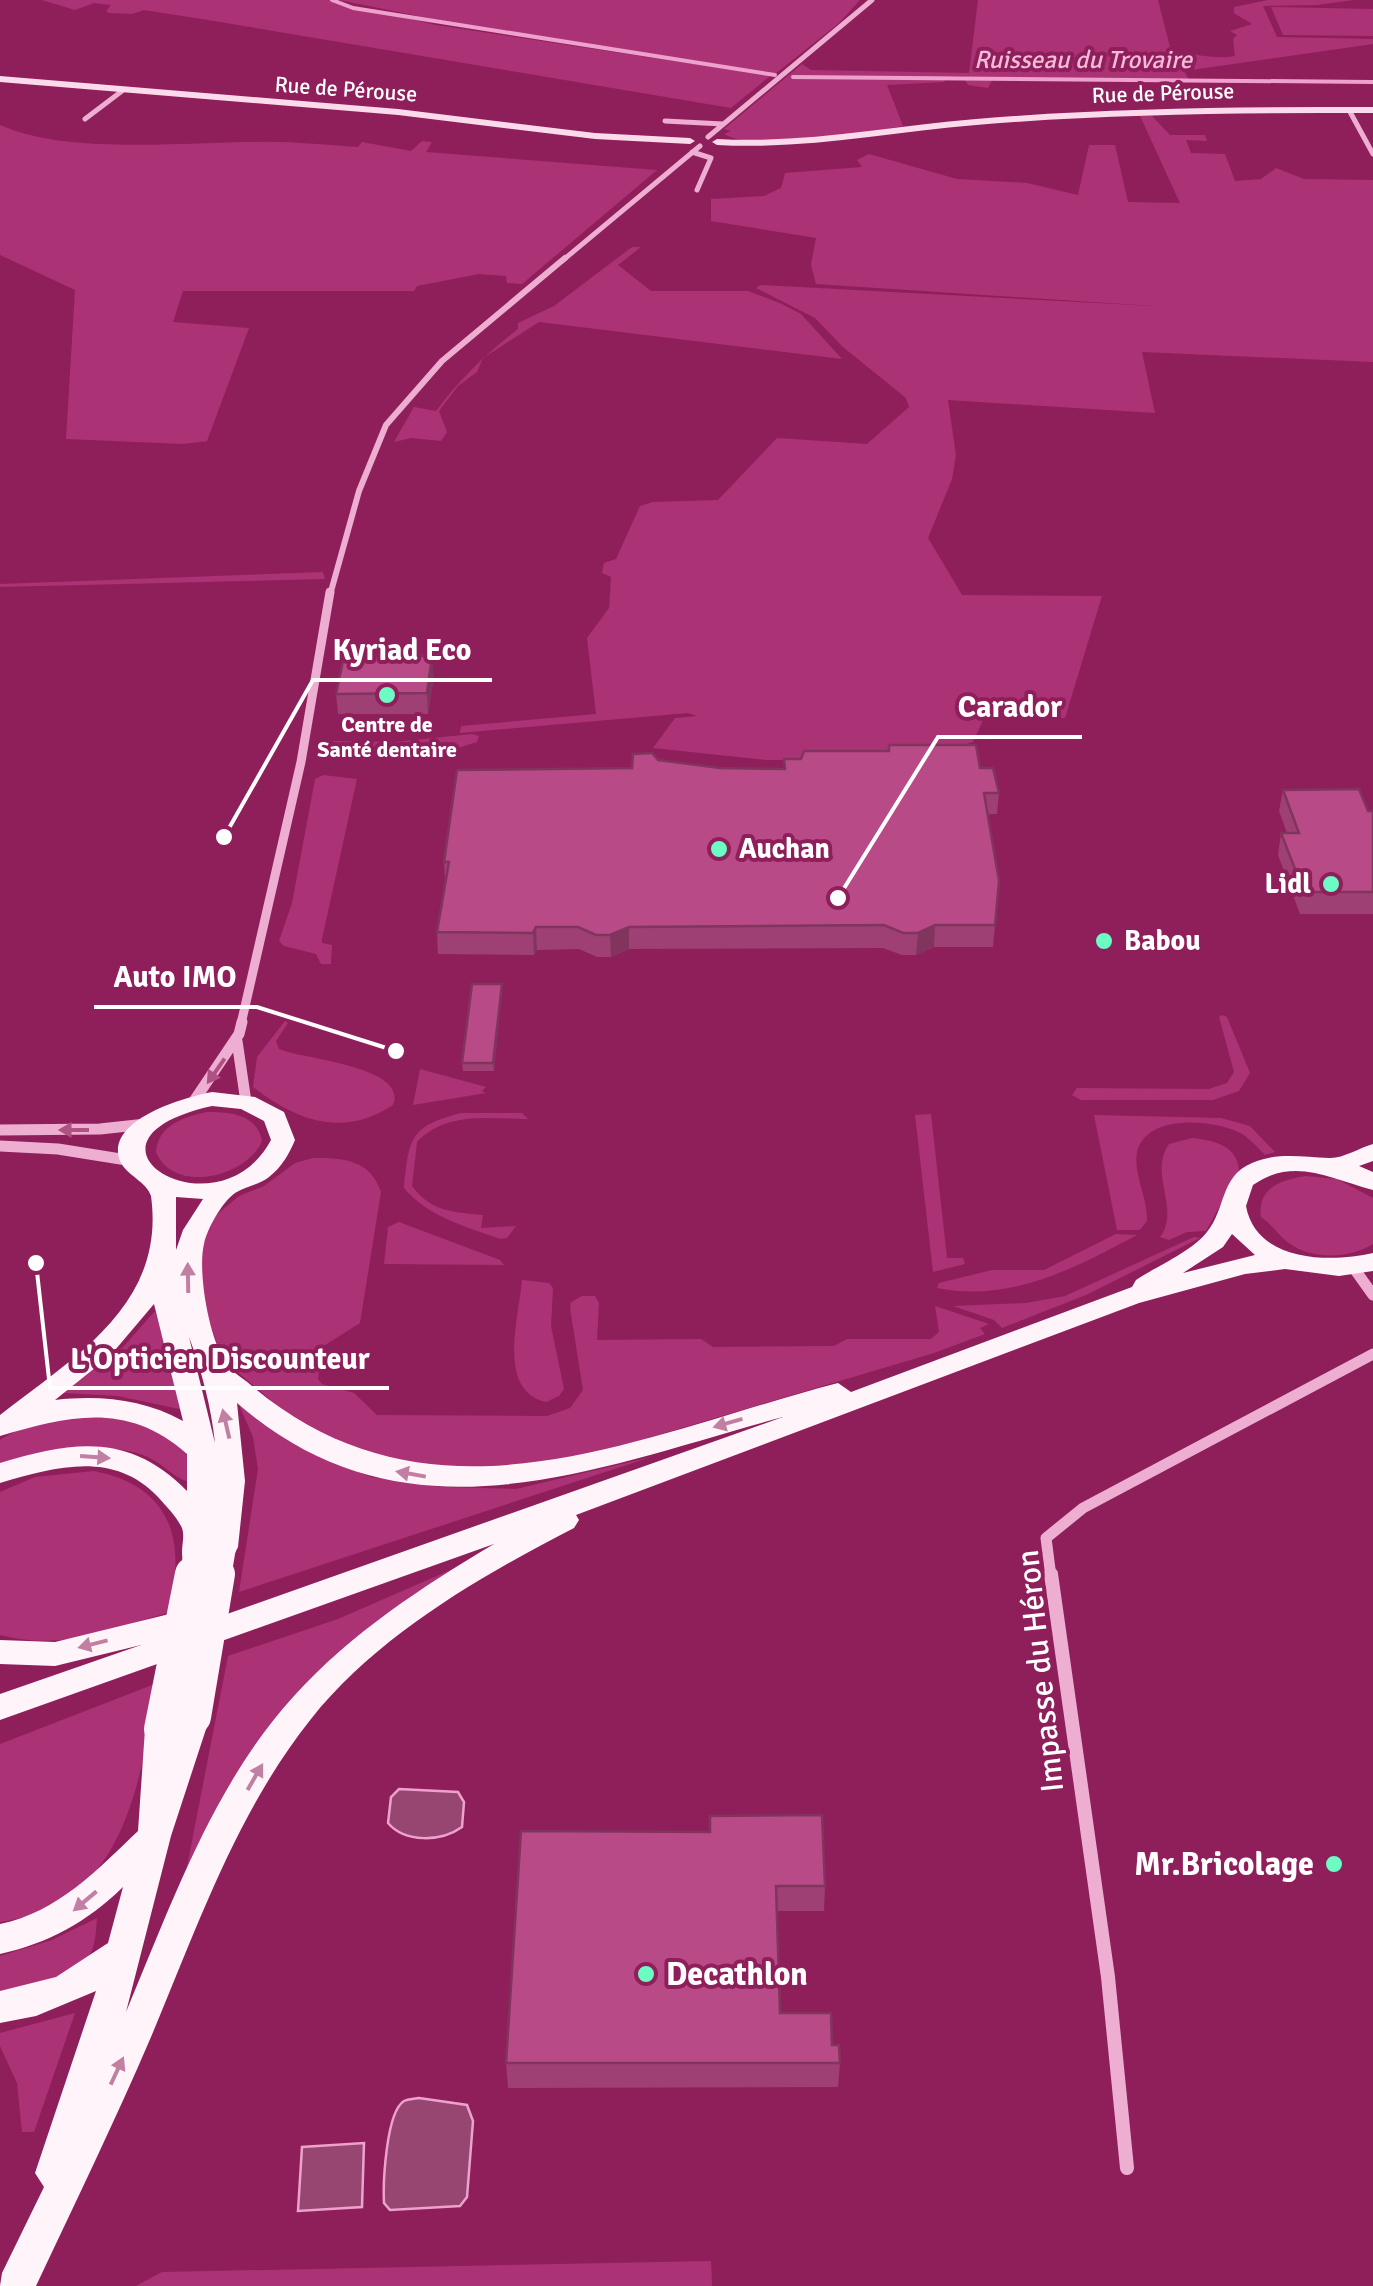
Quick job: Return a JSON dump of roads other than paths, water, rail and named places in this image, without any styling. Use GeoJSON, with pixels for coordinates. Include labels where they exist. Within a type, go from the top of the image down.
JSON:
{"type":"FeatureCollection","features":[{"type":"Feature","properties":{"kind":"main road"},"geometry":{"type":"LineString","coordinates":[[15,2286],[102,2034],[154,1836],[194,1718],[205,1544],[201,1450],[161,1266],[166,1198],[159,1184],[134,1162],[134,1142],[147,1124],[176,1106],[194,1101],[246,1102],[275,1117],[283,1140],[271,1164],[243,1182],[190,1190],[159,1184]]}},
{"type":"Feature","properties":{"kind":"main road"},"geometry":{"type":"LineString","coordinates":[[1336,1166],[1373,1152]]}},
{"type":"Feature","properties":{"kind":"main road"},"geometry":{"type":"LineString","coordinates":[[1129,1297],[1214,1241],[1233,1212],[1234,1196],[1244,1181],[1260,1170],[1300,1162],[1336,1166],[1373,1182]]}},
{"type":"Feature","properties":{"kind":"main road"},"geometry":{"type":"LineString","coordinates":[[0,1938],[32,1932],[74,1910],[154,1836],[161,1729],[205,1544],[232,1504],[232,1448],[214,1370],[192,1316],[186,1279],[190,1243],[204,1214],[225,1187]]}},
{"type":"Feature","properties":{"kind":"main road"},"geometry":{"type":"LineString","coordinates":[[1233,1212],[1250,1240],[1287,1260],[1331,1269],[1363,1264]]}},
{"type":"Feature","properties":{"kind":"main road"},"geometry":{"type":"LineString","coordinates":[[0,1707],[707,1457],[1129,1297],[1245,1266],[1287,1260]]}},
{"type":"Feature","properties":{"kind":"main road"},"geometry":{"type":"LineString","coordinates":[[3,1424],[112,1340],[149,1294],[161,1266]]}},
{"type":"Feature","properties":{"kind":"main road"},"geometry":{"type":"LineString","coordinates":[[214,1370],[292,1432],[374,1467],[434,1478],[498,1480],[556,1472],[806,1400],[924,1373]]}},
{"type":"Feature","properties":{"kind":"main road"},"geometry":{"type":"LineString","coordinates":[[3,1424],[65,1408],[116,1408],[154,1417],[181,1430],[201,1450],[216,1468],[232,1504]]}},
{"type":"Feature","properties":{"kind":"main road"},"geometry":{"type":"LineString","coordinates":[[0,1473],[37,1461],[80,1456],[124,1459],[158,1474],[180,1498],[205,1544]]}},
{"type":"Feature","properties":{"kind":"main road"},"geometry":{"type":"LineString","coordinates":[[15,2286],[131,2042],[191,1898],[219,1840],[276,1742],[336,1672],[488,1561],[561,1522],[707,1457]]}},
{"type":"Feature","properties":{"kind":"main road"},"geometry":{"type":"LineString","coordinates":[[0,1652],[54,1654],[175,1624],[291,1602]]}},
{"type":"Feature","properties":{"kind":"main road"},"geometry":{"type":"LineString","coordinates":[[0,1723],[67,1683]]}},
{"type":"Feature","properties":{"kind":"main road"},"geometry":{"type":"LineString","coordinates":[[0,2007],[35,2001],[69,1988],[96,1974],[127,1948]]}},
{"type":"Feature","properties":{"kind":"street"},"geometry":{"type":"LineString","coordinates":[[246,1102],[237,1040],[300,762],[332,589],[359,491],[386,424],[442,361],[872,0]]}},
{"type":"Feature","properties":{"kind":"street","name":"Rue de Pérouse"},"geometry":{"type":"LineString","coordinates":[[0,79],[398,112],[595,136],[701,144],[802,145],[960,124],[1132,112],[1373,110]]}},
{"type":"Feature","properties":{"kind":"street"},"geometry":{"type":"LineString","coordinates":[[85,119],[122,90]]}},
{"type":"Feature","properties":{"kind":"street"},"geometry":{"type":"LineString","coordinates":[[1349,110],[1373,154]]}},
{"type":"Feature","properties":{"kind":"street"},"geometry":{"type":"LineString","coordinates":[[665,121],[723,124]]}},
{"type":"Feature","properties":{"kind":"street"},"geometry":{"type":"LineString","coordinates":[[698,190],[711,158],[701,144]]}},
{"type":"Feature","properties":{"kind":"street"},"geometry":{"type":"LineString","coordinates":[[194,1101],[237,1040]]}},
{"type":"Feature","properties":{"kind":"street"},"geometry":{"type":"LineString","coordinates":[[0,1130],[100,1130],[147,1124]]}},
{"type":"Feature","properties":{"kind":"street"},"geometry":{"type":"LineString","coordinates":[[0,1146],[58,1149],[134,1162]]}},
{"type":"Feature","properties":{"kind":"street"},"geometry":{"type":"LineString","coordinates":[[1363,1264],[1373,1295]]}},
{"type":"Feature","properties":{"kind":"street","name":"Impasse du Héron"},"geometry":{"type":"LineString","coordinates":[[1127,2168],[1108,1977],[1046,1538],[1083,1508],[1373,1354]]}},
{"type":"Feature","properties":{"kind":"waterway","name":"Ruisseau du Trovaire"},"geometry":{"type":"LineString","coordinates":[[332,0],[353,8],[775,75]]}},
{"type":"Feature","properties":{"kind":"waterway","name":"Ruisseau du Trovaire"},"geometry":{"type":"LineString","coordinates":[[793,77],[1373,82]]}},
{"type":"Feature","properties":{"kind":"place","name":"Centre de Santé dentaire"},"geometry":{"type":"Point","coordinates":[387,695]}},
{"type":"Feature","properties":{"kind":"place","name":"Kyriad Eco"},"geometry":{"type":"Point","coordinates":[224,837]}},
{"type":"Feature","properties":{"kind":"place","name":"Auchan"},"geometry":{"type":"Point","coordinates":[719,849]}},
{"type":"Feature","properties":{"kind":"place","name":"Lidl"},"geometry":{"type":"Point","coordinates":[1331,884]}},
{"type":"Feature","properties":{"kind":"place","name":"Carador"},"geometry":{"type":"Point","coordinates":[838,898]}},
{"type":"Feature","properties":{"kind":"place","name":"Babou"},"geometry":{"type":"Point","coordinates":[1104,941]}},
{"type":"Feature","properties":{"kind":"place","name":"Auto IMO"},"geometry":{"type":"Point","coordinates":[396,1051]}},
{"type":"Feature","properties":{"kind":"place","name":"L'Opticien Discounteur"},"geometry":{"type":"Point","coordinates":[36,1263]}},
{"type":"Feature","properties":{"kind":"place","name":"Mr.Bricolage"},"geometry":{"type":"Point","coordinates":[1334,1864]}},
{"type":"Feature","properties":{"kind":"place","name":"Decathlon"},"geometry":{"type":"Point","coordinates":[646,1974]}}]}
